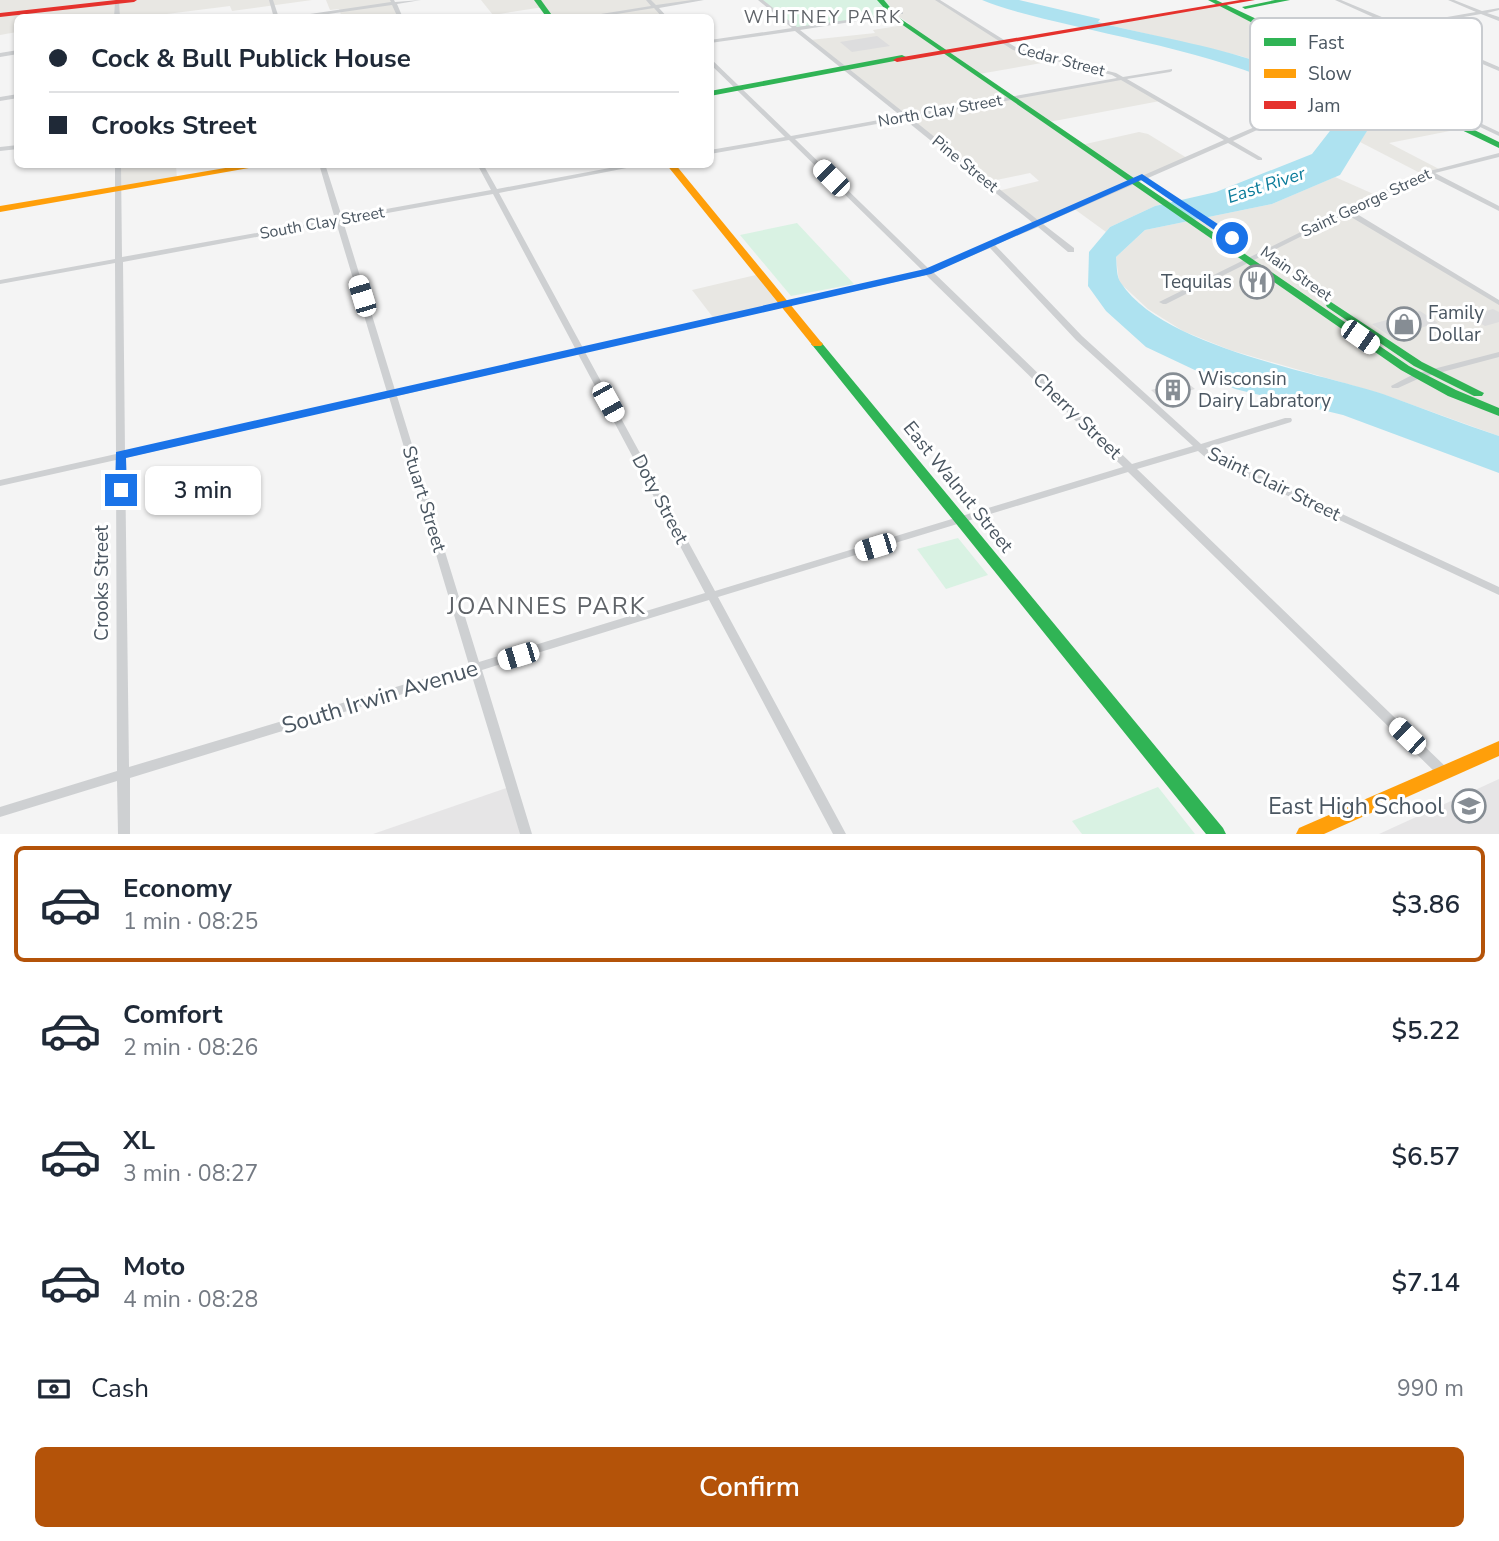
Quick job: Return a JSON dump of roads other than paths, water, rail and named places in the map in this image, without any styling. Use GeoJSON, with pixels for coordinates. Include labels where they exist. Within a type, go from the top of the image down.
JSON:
{"type":"FeatureCollection","features":[{"type":"Feature","properties":{"kind":"main road"},"geometry":{"type":"LineString","coordinates":[[23,14],[134,0]]}},
{"type":"Feature","properties":{"kind":"main road"},"geometry":{"type":"LineString","coordinates":[[537,0],[548,14]]}},
{"type":"Feature","properties":{"kind":"main road","name":"Main Street"},"geometry":{"type":"LineString","coordinates":[[880,0],[951,52],[1252,257],[1432,372],[1499,402]]}},
{"type":"Feature","properties":{"kind":"main road","name":"Main Street"},"geometry":{"type":"LineString","coordinates":[[889,0],[897,13]]}},
{"type":"Feature","properties":{"kind":"main road"},"geometry":{"type":"LineString","coordinates":[[714,91],[1252,0]]}},
{"type":"Feature","properties":{"kind":"main road"},"geometry":{"type":"LineString","coordinates":[[1226,4],[1287,0]]}},
{"type":"Feature","properties":{"kind":"main road"},"geometry":{"type":"LineString","coordinates":[[1226,4],[1251,18]]}},
{"type":"Feature","properties":{"kind":"main road"},"geometry":{"type":"LineString","coordinates":[[1473,130],[1499,142]]}},
{"type":"Feature","properties":{"kind":"main road"},"geometry":{"type":"LineString","coordinates":[[0,209],[244,168]]}},
{"type":"Feature","properties":{"kind":"main road","name":"East Walnut Street"},"geometry":{"type":"LineString","coordinates":[[673,168],[1217,834]]}},
{"type":"Feature","properties":{"kind":"main road","name":"Main Street"},"geometry":{"type":"LineString","coordinates":[[1252,257],[1417,376],[1499,412]]}},
{"type":"Feature","properties":{"kind":"main road"},"geometry":{"type":"LineString","coordinates":[[1305,834],[1499,748]]}},
{"type":"Feature","properties":{"kind":"street"},"geometry":{"type":"LineString","coordinates":[[312,14],[419,0]]}},
{"type":"Feature","properties":{"kind":"street"},"geometry":{"type":"LineString","coordinates":[[649,0],[662,14]]}},
{"type":"Feature","properties":{"kind":"street"},"geometry":{"type":"LineString","coordinates":[[604,14],[702,0]]}},
{"type":"Feature","properties":{"kind":"street","name":"Pine Street"},"geometry":{"type":"LineString","coordinates":[[761,0],[1071,250]]}},
{"type":"Feature","properties":{"kind":"street","name":"Cedar Street"},"geometry":{"type":"LineString","coordinates":[[937,0],[1015,49],[1121,78],[1260,159]]}},
{"type":"Feature","properties":{"kind":"street"},"geometry":{"type":"LineString","coordinates":[[1337,0],[1379,18]]}},
{"type":"Feature","properties":{"kind":"street"},"geometry":{"type":"LineString","coordinates":[[1450,0],[1499,19]]}},
{"type":"Feature","properties":{"kind":"street"},"geometry":{"type":"LineString","coordinates":[[1449,18],[1499,9]]}},
{"type":"Feature","properties":{"kind":"street"},"geometry":{"type":"LineString","coordinates":[[714,40],[897,13]]}},
{"type":"Feature","properties":{"kind":"street"},"geometry":{"type":"LineString","coordinates":[[1482,62],[1499,69]]}},
{"type":"Feature","properties":{"kind":"street","name":"Cherry Street"},"geometry":{"type":"LineString","coordinates":[[714,64],[1443,772]]}},
{"type":"Feature","properties":{"kind":"street","name":"North Clay Street"},"geometry":{"type":"LineString","coordinates":[[714,151],[1170,70]]}},
{"type":"Feature","properties":{"kind":"street"},"geometry":{"type":"LineString","coordinates":[[1482,126],[1499,134]]}},
{"type":"Feature","properties":{"kind":"street"},"geometry":{"type":"LineString","coordinates":[[0,483],[928,272],[1251,130]]}},
{"type":"Feature","properties":{"kind":"street","name":"Saint George Street"},"geometry":{"type":"LineString","coordinates":[[1163,302],[1429,173],[1499,155]]}},
{"type":"Feature","properties":{"kind":"street","name":"Crooks Street"},"geometry":{"type":"LineString","coordinates":[[118,168],[124,834]]}},
{"type":"Feature","properties":{"kind":"street","name":"Stuart Street"},"geometry":{"type":"LineString","coordinates":[[323,168],[526,834]]}},
{"type":"Feature","properties":{"kind":"street","name":"Doty Street"},"geometry":{"type":"LineString","coordinates":[[482,168],[840,834]]}},
{"type":"Feature","properties":{"kind":"street","name":"South Clay Street"},"geometry":{"type":"LineString","coordinates":[[0,282],[622,168]]}},
{"type":"Feature","properties":{"kind":"street"},"geometry":{"type":"LineString","coordinates":[[1429,173],[1499,209]]}},
{"type":"Feature","properties":{"kind":"street"},"geometry":{"type":"LineString","coordinates":[[1346,211],[1499,303]]}},
{"type":"Feature","properties":{"kind":"street","name":"Saint Clair Street"},"geometry":{"type":"LineString","coordinates":[[990,244],[1079,338],[1209,455],[1499,591]]}},
{"type":"Feature","properties":{"kind":"street"},"geometry":{"type":"LineString","coordinates":[[1395,386],[1417,376],[1499,354]]}},
{"type":"Feature","properties":{"kind":"street","name":"South Irwin Avenue"},"geometry":{"type":"LineString","coordinates":[[0,812],[1132,470],[1288,420]]}},
{"type":"Feature","properties":{"kind":"water"},"geometry":{"type":"Polygon","coordinates":[[[982,0],[1019,0],[1100,19],[1098,22],[1109,25],[1219,50],[1250,59],[1250,72],[1174,49],[1017,12],[982,0]]]}},
{"type":"Feature","properties":{"kind":"water","name":"East River"},"geometry":{"type":"Polygon","coordinates":[[[1331,130],[1367,131],[1340,175],[1272,204],[1145,230],[1116,257],[1119,280],[1141,305],[1170,324],[1204,340],[1280,366],[1383,394],[1499,436],[1499,473],[1343,415],[1235,389],[1146,347],[1106,311],[1088,286],[1089,252],[1110,227],[1155,206],[1216,192],[1312,154],[1331,130]]]}},
{"type":"Feature","properties":{"kind":"place","name":"Tequilas"},"geometry":{"type":"Point","coordinates":[1257,282]}},
{"type":"Feature","properties":{"kind":"place","name":"Family Dollar"},"geometry":{"type":"Point","coordinates":[1404,324]}},
{"type":"Feature","properties":{"kind":"place","name":"Wisconsin Dairy Labratory"},"geometry":{"type":"Point","coordinates":[1173,390]}},
{"type":"Feature","properties":{"kind":"place","name":"East High School"},"geometry":{"type":"Point","coordinates":[1469,806]}},
{"type":"Feature","properties":{"kind":"district","name":"WHITNEY PARK"},"geometry":{"type":"Point","coordinates":[823,17]}},
{"type":"Feature","properties":{"kind":"district","name":"JOANNES PARK"},"geometry":{"type":"Point","coordinates":[547,606]}}]}
